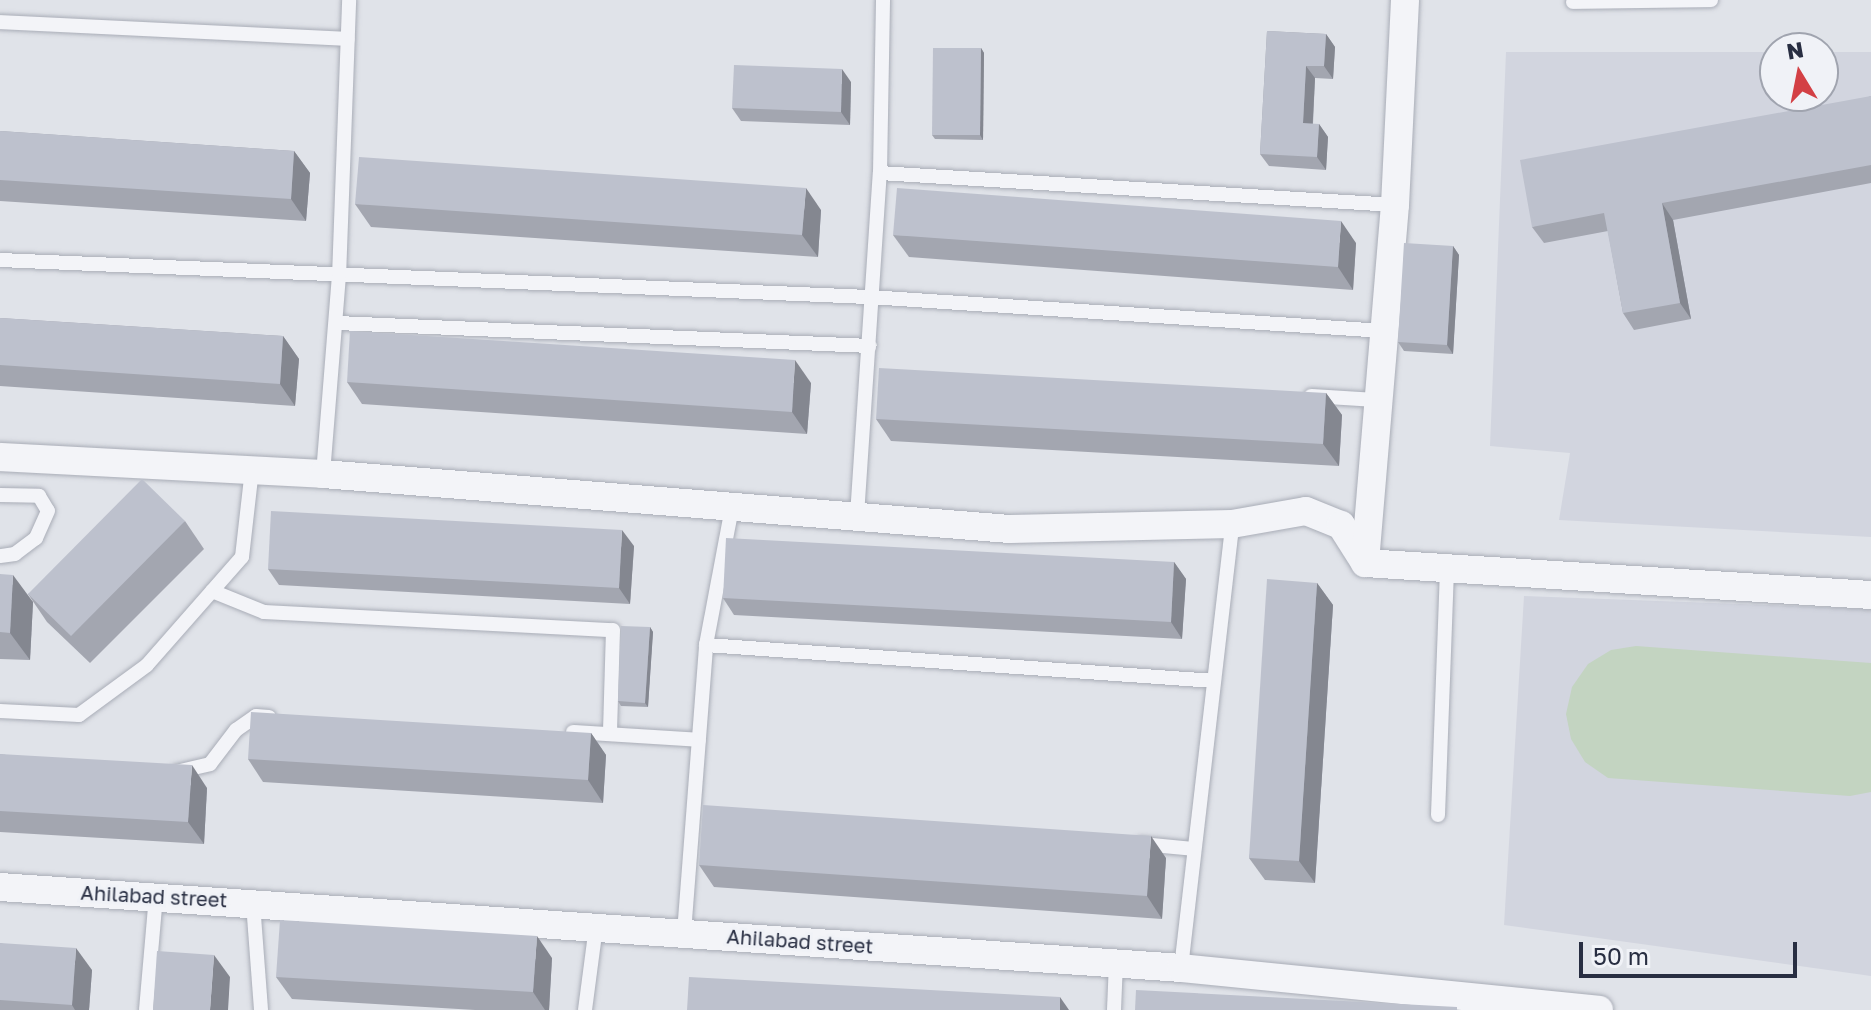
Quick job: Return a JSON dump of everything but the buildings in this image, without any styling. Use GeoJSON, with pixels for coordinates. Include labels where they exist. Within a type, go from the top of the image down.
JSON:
{"type":"FeatureCollection","features":[{"type":"Feature","properties":{"kind":"street"},"geometry":{"type":"LineString","coordinates":[[1365,563],[1395,205],[1405,0]]}},
{"type":"Feature","properties":{"kind":"street"},"geometry":{"type":"LineString","coordinates":[[0,457],[323,474],[1010,529],[1232,524],[1306,511],[1325,515],[1355,542],[1365,563]]}},
{"type":"Feature","properties":{"kind":"street"},"geometry":{"type":"LineString","coordinates":[[1365,563],[1871,595]]}},
{"type":"Feature","properties":{"kind":"street","name":"Ahilabad street"},"geometry":{"type":"LineString","coordinates":[[0,887],[156,895],[1116,963],[1516,1005],[1599,1010]]}},
{"type":"Feature","properties":{"kind":"lane"},"geometry":{"type":"LineString","coordinates":[[323,474],[337,323],[349,0]]}},
{"type":"Feature","properties":{"kind":"lane"},"geometry":{"type":"LineString","coordinates":[[857,516],[870,346],[869,297],[880,173],[883,0]]}},
{"type":"Feature","properties":{"kind":"lane"},"geometry":{"type":"LineString","coordinates":[[1573,2],[1711,0]]}},
{"type":"Feature","properties":{"kind":"lane"},"geometry":{"type":"LineString","coordinates":[[0,22],[348,39]]}},
{"type":"Feature","properties":{"kind":"lane"},"geometry":{"type":"LineString","coordinates":[[880,173],[1395,205]]}},
{"type":"Feature","properties":{"kind":"lane"},"geometry":{"type":"LineString","coordinates":[[0,260],[339,277],[869,297],[1384,331]]}},
{"type":"Feature","properties":{"kind":"lane"},"geometry":{"type":"LineString","coordinates":[[337,323],[870,346]]}},
{"type":"Feature","properties":{"kind":"lane"},"geometry":{"type":"LineString","coordinates":[[867,369],[883,370]]}},
{"type":"Feature","properties":{"kind":"lane"},"geometry":{"type":"LineString","coordinates":[[1298,395],[1377,400]]}},
{"type":"Feature","properties":{"kind":"lane"},"geometry":{"type":"LineString","coordinates":[[0,711],[79,715],[147,665],[242,557],[252,469]]}},
{"type":"Feature","properties":{"kind":"lane"},"geometry":{"type":"LineString","coordinates":[[0,495],[39,496],[48,511],[36,538],[15,554],[0,556]]}},
{"type":"Feature","properties":{"kind":"lane"},"geometry":{"type":"LineString","coordinates":[[684,933],[706,645],[732,508]]}},
{"type":"Feature","properties":{"kind":"lane"},"geometry":{"type":"LineString","coordinates":[[1181,968],[1232,524]]}},
{"type":"Feature","properties":{"kind":"lane"},"geometry":{"type":"LineString","coordinates":[[1438,815],[1447,570]]}},
{"type":"Feature","properties":{"kind":"lane"},"geometry":{"type":"LineString","coordinates":[[212,591],[264,612],[613,630],[610,734]]}},
{"type":"Feature","properties":{"kind":"lane"},"geometry":{"type":"LineString","coordinates":[[706,645],[1214,681]]}},
{"type":"Feature","properties":{"kind":"lane"},"geometry":{"type":"LineString","coordinates":[[155,771],[186,772],[210,764],[236,730],[256,716],[287,718]]}},
{"type":"Feature","properties":{"kind":"lane"},"geometry":{"type":"LineString","coordinates":[[552,731],[699,740]]}},
{"type":"Feature","properties":{"kind":"lane"},"geometry":{"type":"LineString","coordinates":[[694,808],[710,809]]}},
{"type":"Feature","properties":{"kind":"lane"},"geometry":{"type":"LineString","coordinates":[[1116,842],[1194,849]]}},
{"type":"Feature","properties":{"kind":"lane"},"geometry":{"type":"LineString","coordinates":[[146,1010],[156,895]]}},
{"type":"Feature","properties":{"kind":"lane"},"geometry":{"type":"LineString","coordinates":[[253,902],[261,1010]]}},
{"type":"Feature","properties":{"kind":"lane"},"geometry":{"type":"LineString","coordinates":[[585,1010],[596,926]]}},
{"type":"Feature","properties":{"kind":"lane"},"geometry":{"type":"LineString","coordinates":[[1114,1010],[1116,963]]}},
{"type":"Feature","properties":{"kind":"shaded area"},"geometry":{"type":"Polygon","coordinates":[[[1506,52],[1759,52],[1759,112],[1839,112],[1839,52],[1871,52],[1871,537],[1559,520],[1570,453],[1490,446],[1506,52]]]}},
{"type":"Feature","properties":{"kind":"shaded area"},"geometry":{"type":"Polygon","coordinates":[[[1524,596],[1871,609],[1871,976],[1504,925],[1524,596]]]}},
{"type":"Feature","properties":{"kind":"green space"},"geometry":{"type":"Polygon","coordinates":[[[1636,646],[1871,663],[1871,792],[1850,796],[1608,778],[1585,762],[1571,739],[1566,714],[1572,687],[1588,664],[1611,650],[1636,646]]]}}]}
